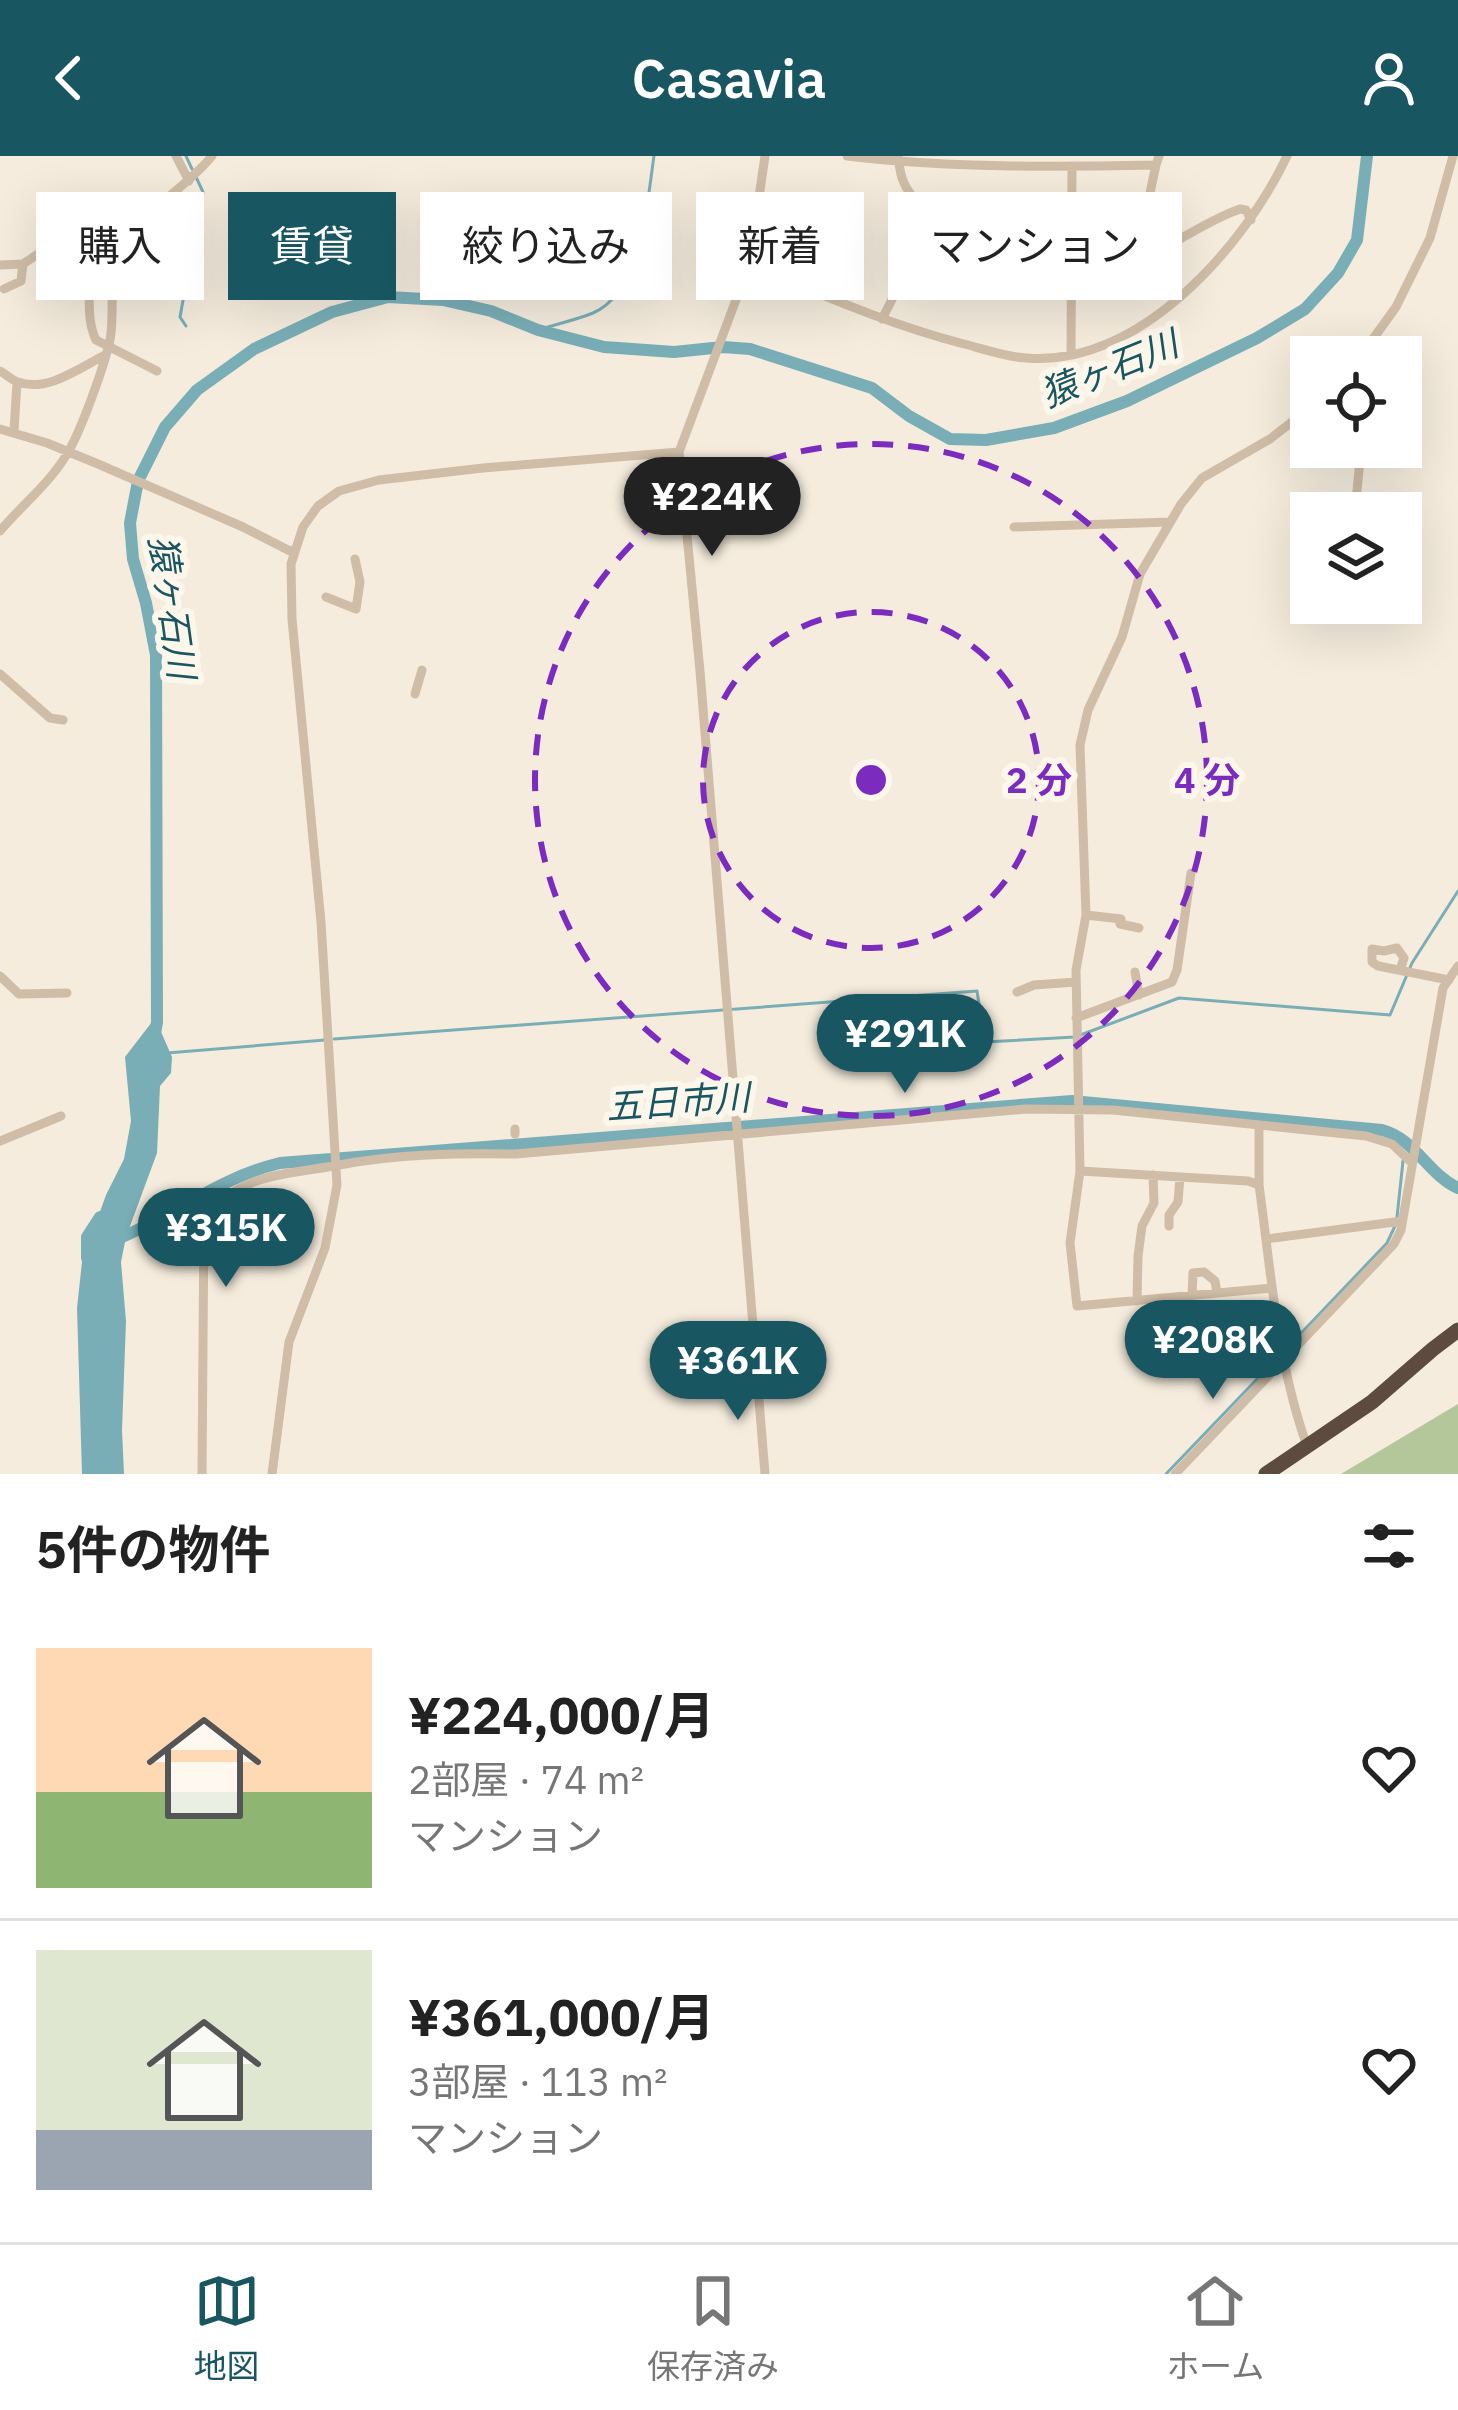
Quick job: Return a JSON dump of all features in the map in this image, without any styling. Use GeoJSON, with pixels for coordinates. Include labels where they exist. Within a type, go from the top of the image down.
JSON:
{"type":"FeatureCollection","features":[{"type":"Feature","properties":{"kind":"highway"},"geometry":{"type":"LineString","coordinates":[[1266,1474],[1372,1402],[1458,1330]]}},
{"type":"Feature","properties":{"kind":"street"},"geometry":{"type":"LineString","coordinates":[[176,156],[189,181]]}},
{"type":"Feature","properties":{"kind":"street"},"geometry":{"type":"LineString","coordinates":[[0,531],[30,502],[68,452],[107,350],[114,274],[125,239],[212,156]]}},
{"type":"Feature","properties":{"kind":"street"},"geometry":{"type":"LineString","coordinates":[[760,192],[765,156]]}},
{"type":"Feature","properties":{"kind":"street"},"geometry":{"type":"LineString","coordinates":[[847,156],[1043,160],[1072,166],[1158,160],[1150,192]]}},
{"type":"Feature","properties":{"kind":"street"},"geometry":{"type":"LineString","coordinates":[[834,300],[928,335],[1026,358],[1095,349],[1178,299],[1228,250],[1269,194],[1287,156]]}},
{"type":"Feature","properties":{"kind":"street"},"geometry":{"type":"LineString","coordinates":[[1375,336],[1396,307],[1430,238],[1453,156]]}},
{"type":"Feature","properties":{"kind":"street"},"geometry":{"type":"LineString","coordinates":[[899,159],[904,184],[912,192]]}},
{"type":"Feature","properties":{"kind":"street"},"geometry":{"type":"LineString","coordinates":[[1072,166],[1072,192]]}},
{"type":"Feature","properties":{"kind":"street"},"geometry":{"type":"LineString","coordinates":[[1182,237],[1240,209],[1251,220]]}},
{"type":"Feature","properties":{"kind":"street"},"geometry":{"type":"LineString","coordinates":[[0,265],[23,264],[36,255]]}},
{"type":"Feature","properties":{"kind":"street"},"geometry":{"type":"LineString","coordinates":[[4,290],[21,281],[23,264]]}},
{"type":"Feature","properties":{"kind":"street"},"geometry":{"type":"LineString","coordinates":[[87,300],[96,340],[107,350],[157,371]]}},
{"type":"Feature","properties":{"kind":"street"},"geometry":{"type":"LineString","coordinates":[[735,300],[679,452],[765,1474]]}},
{"type":"Feature","properties":{"kind":"street"},"geometry":{"type":"LineString","coordinates":[[882,319],[891,300]]}},
{"type":"Feature","properties":{"kind":"street"},"geometry":{"type":"LineString","coordinates":[[1071,300],[1071,354]]}},
{"type":"Feature","properties":{"kind":"street"},"geometry":{"type":"LineString","coordinates":[[0,371],[17,382],[40,384],[107,350]]}},
{"type":"Feature","properties":{"kind":"street"},"geometry":{"type":"LineString","coordinates":[[14,431],[17,382]]}},
{"type":"Feature","properties":{"kind":"street"},"geometry":{"type":"LineString","coordinates":[[1272,1288],[1077,1306],[1070,1243],[1080,1171],[1076,982],[1086,915],[1080,745],[1088,710],[1122,637],[1141,574],[1170,522],[1202,478],[1290,423]]}},
{"type":"Feature","properties":{"kind":"street"},"geometry":{"type":"LineString","coordinates":[[0,429],[98,464],[294,550]]}},
{"type":"Feature","properties":{"kind":"street"},"geometry":{"type":"LineString","coordinates":[[272,1474],[284,1364],[325,1248],[337,1185],[319,900],[292,619],[291,564],[303,527],[318,506],[356,485],[483,468],[679,452]]}},
{"type":"Feature","properties":{"kind":"street"},"geometry":{"type":"LineString","coordinates":[[1014,526],[1170,522]]}},
{"type":"Feature","properties":{"kind":"street"},"geometry":{"type":"LineString","coordinates":[[326,597],[356,608],[360,582],[356,559]]}},
{"type":"Feature","properties":{"kind":"street"},"geometry":{"type":"LineString","coordinates":[[415,694],[422,670]]}},
{"type":"Feature","properties":{"kind":"street"},"geometry":{"type":"LineString","coordinates":[[0,674],[50,718],[63,720]]}},
{"type":"Feature","properties":{"kind":"street"},"geometry":{"type":"LineString","coordinates":[[1076,1018],[1172,982],[1191,873]]}},
{"type":"Feature","properties":{"kind":"street"},"geometry":{"type":"LineString","coordinates":[[1086,915],[1121,919],[1120,924],[1139,928]]}},
{"type":"Feature","properties":{"kind":"street"},"geometry":{"type":"LineString","coordinates":[[1175,1474],[1394,1244],[1443,988],[1458,966]]}},
{"type":"Feature","properties":{"kind":"street"},"geometry":{"type":"LineString","coordinates":[[1400,970],[1449,980]]}},
{"type":"Feature","properties":{"kind":"street"},"geometry":{"type":"LineString","coordinates":[[1135,972],[1139,995]]}},
{"type":"Feature","properties":{"kind":"street"},"geometry":{"type":"LineString","coordinates":[[0,976],[19,994],[67,993]]}},
{"type":"Feature","properties":{"kind":"street"},"geometry":{"type":"LineString","coordinates":[[1017,992],[1034,985],[1076,982]]}},
{"type":"Feature","properties":{"kind":"street"},"geometry":{"type":"LineString","coordinates":[[1441,1003],[1458,1007]]}},
{"type":"Feature","properties":{"kind":"street"},"geometry":{"type":"LineString","coordinates":[[202,1474],[204,1217],[235,1191],[265,1178],[337,1164],[441,1154],[516,1154],[849,1123],[1077,1108],[1383,1139],[1413,1161]]}},
{"type":"Feature","properties":{"kind":"street"},"geometry":{"type":"LineString","coordinates":[[0,1141],[61,1116]]}},
{"type":"Feature","properties":{"kind":"street"},"geometry":{"type":"LineString","coordinates":[[1258,1126],[1259,1185],[1272,1288],[1284,1362],[1306,1446]]}},
{"type":"Feature","properties":{"kind":"street"},"geometry":{"type":"LineString","coordinates":[[1080,1171],[1259,1185]]}},
{"type":"Feature","properties":{"kind":"street"},"geometry":{"type":"LineString","coordinates":[[1137,1301],[1138,1256],[1142,1226],[1154,1203],[1153,1175]]}},
{"type":"Feature","properties":{"kind":"street"},"geometry":{"type":"LineString","coordinates":[[1169,1226],[1180,1177]]}},
{"type":"Feature","properties":{"kind":"street"},"geometry":{"type":"LineString","coordinates":[[1266,1239],[1402,1221]]}},
{"type":"Feature","properties":{"kind":"street"},"geometry":{"type":"LineString","coordinates":[[1192,1296],[1193,1273],[1204,1272],[1215,1280],[1217,1293]]}},
{"type":"Feature","properties":{"kind":"green space"},"geometry":{"type":"Polygon","coordinates":[[[1458,1404],[1458,1474],[1341,1474],[1458,1404]]]}},
{"type":"Feature","properties":{"kind":"water"},"geometry":{"type":"Polygon","coordinates":[[[155,1018],[172,1057],[171,1073],[160,1086],[157,1153],[121,1262],[126,1321],[124,1474],[82,1474],[77,1308],[82,1262],[124,1159],[131,1121],[125,1057],[155,1018]]]}},
{"type":"Feature","properties":{"kind":"waterway"},"geometry":{"type":"LineString","coordinates":[[186,156],[192,169]]}},
{"type":"Feature","properties":{"kind":"waterway"},"geometry":{"type":"LineString","coordinates":[[538,330],[593,313],[622,286],[645,220],[654,156]]}},
{"type":"Feature","properties":{"kind":"waterway","name":"猿ヶ石川"},"geometry":{"type":"LineString","coordinates":[[155,1034],[156,655],[133,559],[130,523],[138,481],[165,427],[197,390],[254,349],[332,312],[388,297],[443,300],[491,311],[538,330],[604,347],[674,352],[750,349],[872,388],[950,439],[986,440],[1054,428],[1127,401],[1257,338],[1305,309],[1338,273],[1357,240],[1367,156]]}},
{"type":"Feature","properties":{"kind":"waterway"},"geometry":{"type":"LineString","coordinates":[[186,326],[180,317],[203,192],[196,177]]}},
{"type":"Feature","properties":{"kind":"waterway"},"geometry":{"type":"LineString","coordinates":[[334,1039],[977,991],[985,1042],[1075,1037],[1179,998],[1390,1015],[1412,963],[1458,891]]}},
{"type":"Feature","properties":{"kind":"waterway"},"geometry":{"type":"LineString","coordinates":[[167,1053],[325,1040]]}},
{"type":"Feature","properties":{"kind":"waterway","name":"五日市川"},"geometry":{"type":"LineString","coordinates":[[115,1240],[235,1178],[280,1163],[1072,1101],[1382,1130],[1403,1141],[1458,1188]]}},
{"type":"Feature","properties":{"kind":"waterway"},"geometry":{"type":"LineString","coordinates":[[1397,1217],[1403,1161]]}},
{"type":"Feature","properties":{"kind":"waterway","name":"猿ヶ石川"},"geometry":{"type":"LineString","coordinates":[[87,1258],[87,1237],[100,1217]]}},
{"type":"Feature","properties":{"kind":"waterway"},"geometry":{"type":"LineString","coordinates":[[1287,1348],[1387,1243],[1395,1226]]}},
{"type":"Feature","properties":{"kind":"waterway"},"geometry":{"type":"LineString","coordinates":[[1166,1474],[1280,1355]]}}]}
